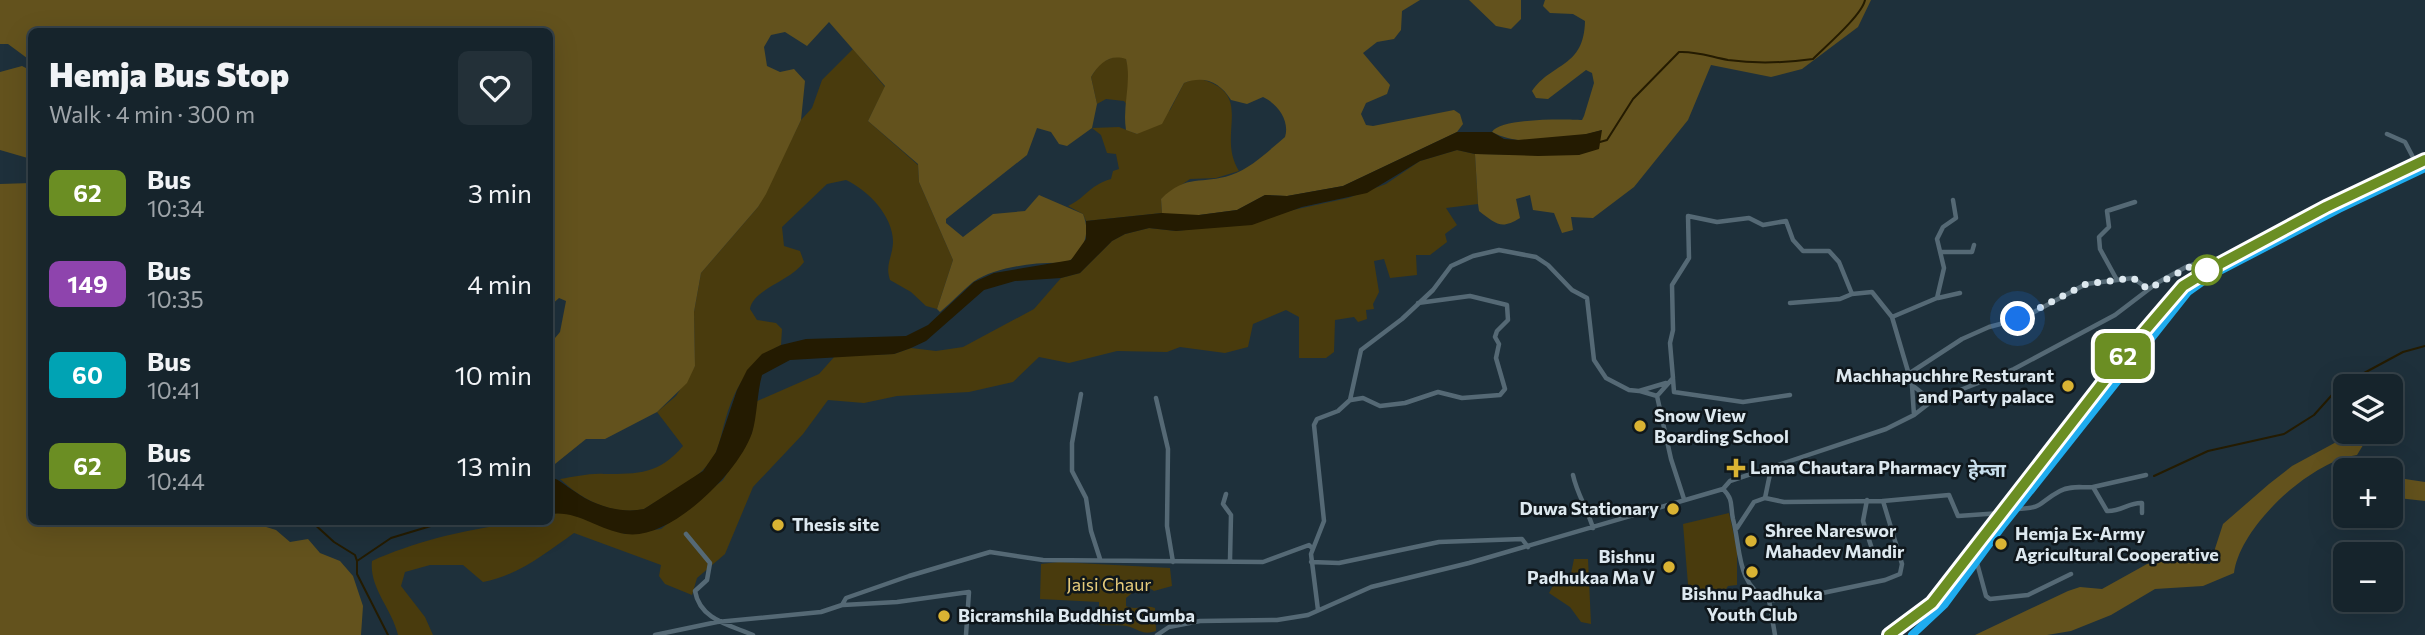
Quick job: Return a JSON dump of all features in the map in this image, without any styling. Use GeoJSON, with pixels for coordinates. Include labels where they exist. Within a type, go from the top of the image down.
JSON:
{"type":"FeatureCollection","features":[{"type":"Feature","properties":{"kind":"highway"},"geometry":{"type":"LineString","coordinates":[[1889,635],[1928,608],[2157,314],[2183,286],[2421,166]]}},
{"type":"Feature","properties":{"kind":"highway"},"geometry":{"type":"LineString","coordinates":[[1912,635],[1938,614],[2016,509],[2177,303],[2222,266]]}},
{"type":"Feature","properties":{"kind":"street"},"geometry":{"type":"LineString","coordinates":[[2387,134],[2405,142],[2421,166]]}},
{"type":"Feature","properties":{"kind":"street"},"geometry":{"type":"LineString","coordinates":[[1937,298],[1943,281],[1941,252],[1937,239],[1943,227],[1956,218],[1953,200]]}},
{"type":"Feature","properties":{"kind":"street"},"geometry":{"type":"LineString","coordinates":[[2117,279],[2100,249],[2099,237],[2109,227],[2108,211],[2135,202]]}},
{"type":"Feature","properties":{"kind":"street"},"geometry":{"type":"LineString","coordinates":[[1790,395],[1743,402],[1674,392],[1670,344],[1673,330],[1672,285],[1689,258],[1688,216],[1717,222],[1749,218],[1763,225],[1786,221],[1793,240],[1804,251],[1825,249],[1835,257],[1852,294]]}},
{"type":"Feature","properties":{"kind":"street"},"geometry":{"type":"LineString","coordinates":[[1941,252],[1972,252],[1974,244]]}},
{"type":"Feature","properties":{"kind":"street"},"geometry":{"type":"LineString","coordinates":[[1350,400],[1361,350],[1373,343],[1433,290],[1451,266],[1473,256],[1507,250],[1536,257],[1572,290],[1587,298],[1594,360],[1599,369],[1614,383],[1657,396]]}},
{"type":"Feature","properties":{"kind":"street"},"geometry":{"type":"LineString","coordinates":[[1157,635],[1169,627],[1200,621],[1277,620],[1318,610],[1371,587],[1528,547],[1723,489],[1730,481],[1886,429],[1914,415],[1932,401],[2032,361],[2115,315],[2148,289],[2186,267],[2213,258],[2222,266]]}},
{"type":"Feature","properties":{"kind":"street"},"geometry":{"type":"LineString","coordinates":[[1910,374],[1962,339],[1989,327],[2023,318],[2086,284],[2133,278],[2148,289]]}},
{"type":"Feature","properties":{"kind":"street"},"geometry":{"type":"LineString","coordinates":[[1790,303],[1840,299],[1852,294],[1872,292],[1892,317],[1910,374],[1914,415]]}},
{"type":"Feature","properties":{"kind":"street"},"geometry":{"type":"LineString","coordinates":[[1892,317],[1937,298],[1960,293]]}},
{"type":"Feature","properties":{"kind":"street"},"geometry":{"type":"LineString","coordinates":[[1318,610],[1311,562],[1312,548],[1325,527],[1314,425],[1317,419],[1338,411],[1350,400],[1363,398],[1380,406],[1405,403],[1437,392],[1462,398],[1500,396],[1505,389],[1496,358],[1499,344],[1495,337],[1508,320],[1509,307],[1470,296],[1418,303]]}},
{"type":"Feature","properties":{"kind":"street"},"geometry":{"type":"LineString","coordinates":[[1639,391],[1666,383],[1673,378]]}},
{"type":"Feature","properties":{"kind":"street"},"geometry":{"type":"LineString","coordinates":[[1666,383],[1657,396],[1671,460],[1685,499]]}},
{"type":"Feature","properties":{"kind":"street"},"geometry":{"type":"LineString","coordinates":[[1912,385],[1932,401]]}},
{"type":"Feature","properties":{"kind":"street"},"geometry":{"type":"LineString","coordinates":[[1081,394],[1072,443],[1072,471],[1086,498],[1091,531],[1100,559]]}},
{"type":"Feature","properties":{"kind":"street"},"geometry":{"type":"LineString","coordinates":[[1156,398],[1168,449],[1167,526],[1173,562]]}},
{"type":"Feature","properties":{"kind":"street"},"geometry":{"type":"LineString","coordinates":[[1765,498],[1771,469]]}},
{"type":"Feature","properties":{"kind":"street"},"geometry":{"type":"LineString","coordinates":[[1573,475],[1577,492],[1585,502],[1593,528]]}},
{"type":"Feature","properties":{"kind":"street"},"geometry":{"type":"LineString","coordinates":[[2016,509],[2036,509],[2061,490],[2073,486],[2093,487],[2146,475]]}},
{"type":"Feature","properties":{"kind":"street"},"geometry":{"type":"LineString","coordinates":[[2093,487],[2107,510],[2114,511],[2142,502],[2142,513]]}},
{"type":"Feature","properties":{"kind":"street"},"geometry":{"type":"LineString","coordinates":[[1723,489],[1731,498],[1740,563],[1745,579],[1754,592],[1769,600],[1789,600],[1885,580],[1900,574],[1902,564],[1883,501]]}},
{"type":"Feature","properties":{"kind":"street"},"geometry":{"type":"LineString","coordinates":[[1226,494],[1223,503],[1231,515],[1230,560]]}},
{"type":"Feature","properties":{"kind":"street"},"geometry":{"type":"LineString","coordinates":[[1737,528],[1754,502],[1765,498],[1784,502],[1883,501],[1949,495],[1958,516],[2002,513]]}},
{"type":"Feature","properties":{"kind":"street"},"geometry":{"type":"LineString","coordinates":[[1867,500],[1863,521],[1872,549]]}},
{"type":"Feature","properties":{"kind":"street"},"geometry":{"type":"LineString","coordinates":[[686,534],[710,563],[707,580],[695,592],[697,602],[717,622],[753,635]]}},
{"type":"Feature","properties":{"kind":"street"},"geometry":{"type":"LineString","coordinates":[[1311,562],[1339,563],[1439,542],[1522,539],[1528,547]]}},
{"type":"Feature","properties":{"kind":"street"},"geometry":{"type":"LineString","coordinates":[[842,605],[846,598],[990,552],[1043,560],[1100,559],[1139,564],[1230,560],[1263,562],[1291,550],[1309,545],[1312,548]]}},
{"type":"Feature","properties":{"kind":"street"},"geometry":{"type":"LineString","coordinates":[[1976,562],[1986,596],[1990,599],[2028,595],[2071,574]]}},
{"type":"Feature","properties":{"kind":"street"},"geometry":{"type":"LineString","coordinates":[[654,635],[717,622],[821,612],[842,605],[897,602],[969,592],[966,635]]}},
{"type":"Feature","properties":{"kind":"street"},"geometry":{"type":"LineString","coordinates":[[1769,600],[1775,635]]}},
{"type":"Feature","properties":{"kind":"green space"},"geometry":{"type":"Polygon","coordinates":[[[853,49],[885,87],[868,121],[918,165],[919,182],[953,260],[937,309],[926,306],[911,292],[890,280],[888,270],[892,233],[884,214],[871,197],[846,180],[827,184],[782,227],[784,246],[800,251],[804,262],[790,275],[758,296],[750,309],[757,320],[776,323],[782,329],[781,345],[760,359],[745,377],[729,409],[710,462],[694,478],[644,509],[632,511],[610,508],[578,494],[560,479],[638,473],[657,467],[683,446],[657,412],[676,396],[695,366],[694,312],[701,273],[758,207],[801,120],[812,108],[822,80],[853,49]]]}},
{"type":"Feature","properties":{"kind":"green space"},"geometry":{"type":"Polygon","coordinates":[[[1116,56],[1126,58],[1129,71],[1127,105],[1124,101],[1106,99],[1097,104],[1091,77],[1100,63],[1116,56]]]}},
{"type":"Feature","properties":{"kind":"green space"},"geometry":{"type":"Polygon","coordinates":[[[1197,78],[1215,85],[1226,94],[1231,104],[1231,143],[1239,171],[1216,178],[1190,179],[1161,199],[1162,213],[1086,221],[1083,214],[1068,206],[1097,185],[1111,179],[1113,171],[1119,169],[1116,154],[1107,153],[1101,135],[1092,128],[1119,127],[1137,134],[1170,110],[1184,83],[1197,78]]]}},
{"type":"Feature","properties":{"kind":"green space"},"geometry":{"type":"Polygon","coordinates":[[[1457,150],[1475,154],[1478,204],[1446,208],[1457,225],[1445,234],[1447,242],[1430,255],[1416,255],[1417,275],[1390,278],[1384,259],[1374,261],[1379,292],[1373,304],[1374,309],[1366,310],[1367,319],[1358,322],[1354,317],[1335,320],[1334,352],[1326,358],[1299,358],[1299,317],[1286,310],[1253,324],[1248,347],[1225,353],[1180,347],[1167,352],[1117,351],[1069,363],[1039,357],[1013,382],[969,392],[897,396],[864,403],[828,400],[803,434],[753,487],[725,554],[697,578],[692,595],[665,584],[659,576],[661,565],[574,533],[542,556],[508,575],[483,582],[463,565],[430,565],[405,572],[401,586],[425,617],[433,635],[398,635],[377,589],[372,561],[413,545],[459,533],[506,525],[553,525],[553,514],[566,512],[625,534],[661,529],[723,480],[752,433],[755,402],[819,374],[835,356],[894,354],[911,348],[936,351],[963,347],[1034,309],[1061,278],[1080,273],[1112,241],[1125,234],[1149,228],[1176,231],[1219,226],[1348,198],[1386,184],[1420,161],[1457,150]]]}},
{"type":"Feature","properties":{"kind":"green space"},"geometry":{"type":"Polygon","coordinates":[[[2154,323],[2156,326],[1949,591],[1924,619],[1896,635],[1922,618],[1941,597],[2154,323]]]}},
{"type":"Feature","properties":{"kind":"green space"},"geometry":{"type":"Polygon","coordinates":[[[1729,513],[1737,549],[1737,585],[1728,586],[1724,592],[1689,596],[1683,524],[1729,513]]]}},
{"type":"Feature","properties":{"kind":"green space"},"geometry":{"type":"Polygon","coordinates":[[[1574,559],[1588,559],[1591,624],[1581,622],[1570,607],[1549,593],[1554,584],[1569,583],[1574,559]]]}},
{"type":"Feature","properties":{"kind":"green space","name":"Jaisi Chaur"},"geometry":{"type":"Polygon","coordinates":[[[1059,562],[1170,568],[1172,586],[1154,591],[1143,584],[1126,598],[1126,606],[1155,608],[1156,631],[1145,633],[1126,626],[1099,625],[1099,602],[1040,599],[1041,564],[1059,562]]]}},
{"type":"Feature","properties":{"kind":"shaded area"},"geometry":{"type":"Polygon","coordinates":[[[0,0],[1420,0],[1402,11],[1401,30],[1394,39],[1377,42],[1363,53],[1390,85],[1387,94],[1366,103],[1361,114],[1366,125],[1373,126],[1454,110],[1460,114],[1463,124],[1457,132],[1343,186],[1287,196],[1265,195],[1237,210],[1199,215],[1166,215],[1162,213],[1161,199],[1170,191],[1187,183],[1221,178],[1246,168],[1285,137],[1284,119],[1278,109],[1263,97],[1247,104],[1231,100],[1217,85],[1198,80],[1184,83],[1162,124],[1137,134],[1126,130],[1126,59],[1110,59],[1091,77],[1097,104],[1092,128],[1067,146],[1059,144],[1051,132],[1037,128],[1027,155],[946,219],[946,223],[963,237],[993,214],[1025,211],[1039,195],[1083,214],[1086,235],[1081,249],[1065,263],[1017,266],[994,272],[973,282],[940,312],[937,309],[953,260],[919,182],[918,164],[868,121],[885,86],[829,22],[807,46],[785,32],[771,35],[764,47],[767,66],[780,72],[794,69],[805,81],[801,120],[758,207],[701,273],[694,312],[695,366],[687,383],[657,412],[605,439],[586,439],[553,466],[553,340],[560,332],[566,301],[559,298],[553,303],[553,28],[28,28],[28,59],[8,44],[0,44],[0,0]]]}},
{"type":"Feature","properties":{"kind":"shaded area"},"geometry":{"type":"Polygon","coordinates":[[[1469,0],[1521,0],[1521,19],[1511,29],[1496,26],[1469,0]]]}},
{"type":"Feature","properties":{"kind":"shaded area"},"geometry":{"type":"Polygon","coordinates":[[[1545,0],[1871,0],[1858,27],[1802,69],[1771,77],[1711,65],[1688,120],[1634,187],[1593,218],[1571,217],[1573,230],[1562,233],[1554,213],[1533,210],[1530,195],[1516,199],[1520,218],[1508,224],[1499,224],[1490,219],[1479,211],[1478,204],[1475,154],[1579,155],[1602,130],[1561,139],[1531,141],[1504,137],[1492,132],[1507,124],[1582,120],[1584,116],[1594,83],[1592,73],[1586,70],[1548,99],[1536,98],[1532,91],[1573,56],[1583,36],[1585,21],[1573,14],[1550,13],[1543,6],[1545,0]]]}},
{"type":"Feature","properties":{"kind":"shaded area"},"geometry":{"type":"Polygon","coordinates":[[[22,66],[28,69],[28,158],[0,150],[0,72],[22,66]]]}},
{"type":"Feature","properties":{"kind":"shaded area"},"geometry":{"type":"Polygon","coordinates":[[[1602,130],[1599,149],[1579,155],[1538,156],[1475,154],[1457,150],[1420,161],[1367,193],[1302,207],[1252,225],[1176,231],[1149,228],[1125,234],[1112,241],[1080,273],[1061,278],[1015,281],[984,290],[926,341],[911,348],[894,354],[790,360],[762,375],[754,427],[745,449],[701,501],[662,527],[644,533],[626,534],[570,515],[553,514],[553,478],[598,504],[635,510],[644,509],[703,471],[716,452],[737,390],[747,370],[762,354],[781,345],[806,339],[906,336],[928,325],[974,282],[994,273],[1071,260],[1086,239],[1086,221],[1162,213],[1199,215],[1237,210],[1265,195],[1287,196],[1343,186],[1457,132],[1492,132],[1504,139],[1518,140],[1602,130]]]}},
{"type":"Feature","properties":{"kind":"shaded area"},"geometry":{"type":"Polygon","coordinates":[[[28,183],[28,525],[260,525],[276,530],[290,542],[308,539],[320,553],[340,561],[353,576],[363,606],[361,635],[0,635],[0,184],[28,183]]]}},
{"type":"Feature","properties":{"kind":"shaded area"},"geometry":{"type":"Polygon","coordinates":[[[2333,444],[2364,444],[2357,455],[2333,458],[2333,463],[2319,469],[2281,499],[2249,536],[2239,555],[2234,573],[2203,586],[2155,589],[2111,615],[2071,631],[2047,635],[1975,635],[2068,591],[2080,587],[2102,589],[2147,564],[2166,561],[2210,564],[2223,524],[2292,466],[2333,444]]]}},
{"type":"Feature","properties":{"kind":"shaded area"},"geometry":{"type":"Polygon","coordinates":[[[2403,480],[2425,482],[2425,501],[2403,499],[2403,480]]]}},
{"type":"Feature","properties":{"kind":"waterway"},"geometry":{"type":"LineString","coordinates":[[1600,142],[1607,140],[1633,99],[1679,52],[1749,62],[1813,59],[1851,22],[1865,0]]}},
{"type":"Feature","properties":{"kind":"waterway"},"geometry":{"type":"LineString","coordinates":[[2154,476],[2208,451],[2284,434],[2314,415],[2340,386],[2403,352],[2425,346]]}},
{"type":"Feature","properties":{"kind":"waterway"},"geometry":{"type":"LineString","coordinates":[[315,525],[334,542],[355,555],[357,561]]}},
{"type":"Feature","properties":{"kind":"waterway"},"geometry":{"type":"LineString","coordinates":[[388,635],[357,574],[357,561],[391,538],[434,525]]}},
{"type":"Feature","properties":{"kind":"bus line","name":"62"},"geometry":{"type":"LineString","coordinates":[[1889,635],[1910,622],[1932,603],[2129,349],[2183,286],[2326,207],[2392,173],[2425,160]]}},
{"type":"Feature","properties":{"kind":"place","name":"Machhapuchhre Resturant and Party palace"},"geometry":{"type":"Point","coordinates":[2068,386]}},
{"type":"Feature","properties":{"kind":"place","name":"Snow View Boarding School"},"geometry":{"type":"Point","coordinates":[1640,426]}},
{"type":"Feature","properties":{"kind":"place","name":"Lama Chautara Pharmacy"},"geometry":{"type":"Point","coordinates":[1736,468]}},
{"type":"Feature","properties":{"kind":"place","name":"Duwa Stationary"},"geometry":{"type":"Point","coordinates":[1673,509]}},
{"type":"Feature","properties":{"kind":"place","name":"Thesis site"},"geometry":{"type":"Point","coordinates":[778,525]}},
{"type":"Feature","properties":{"kind":"place","name":"Shree Nareswor Mahadev Mandir"},"geometry":{"type":"Point","coordinates":[1751,541]}},
{"type":"Feature","properties":{"kind":"place","name":"Hemja Ex-Army Agricultural Cooperative"},"geometry":{"type":"Point","coordinates":[2001,544]}},
{"type":"Feature","properties":{"kind":"place","name":"Bishnu Padhukaa Ma V"},"geometry":{"type":"Point","coordinates":[1669,567]}},
{"type":"Feature","properties":{"kind":"place","name":"Bishnu Paadhuka Youth Club"},"geometry":{"type":"Point","coordinates":[1752,572]}},
{"type":"Feature","properties":{"kind":"place","name":"Bicramshila Buddhist Gumba"},"geometry":{"type":"Point","coordinates":[944,616]}},
{"type":"Feature","properties":{"kind":"district","name":"हेम्जा"},"geometry":{"type":"Point","coordinates":[1987,470]}},
{"type":"Feature","properties":{"kind":"route"},"geometry":{"type":"LineString","coordinates":[[2018,319],[2064,298],[2086,284],[2133,278],[2148,289],[2199,262],[2207,270]]}}]}
